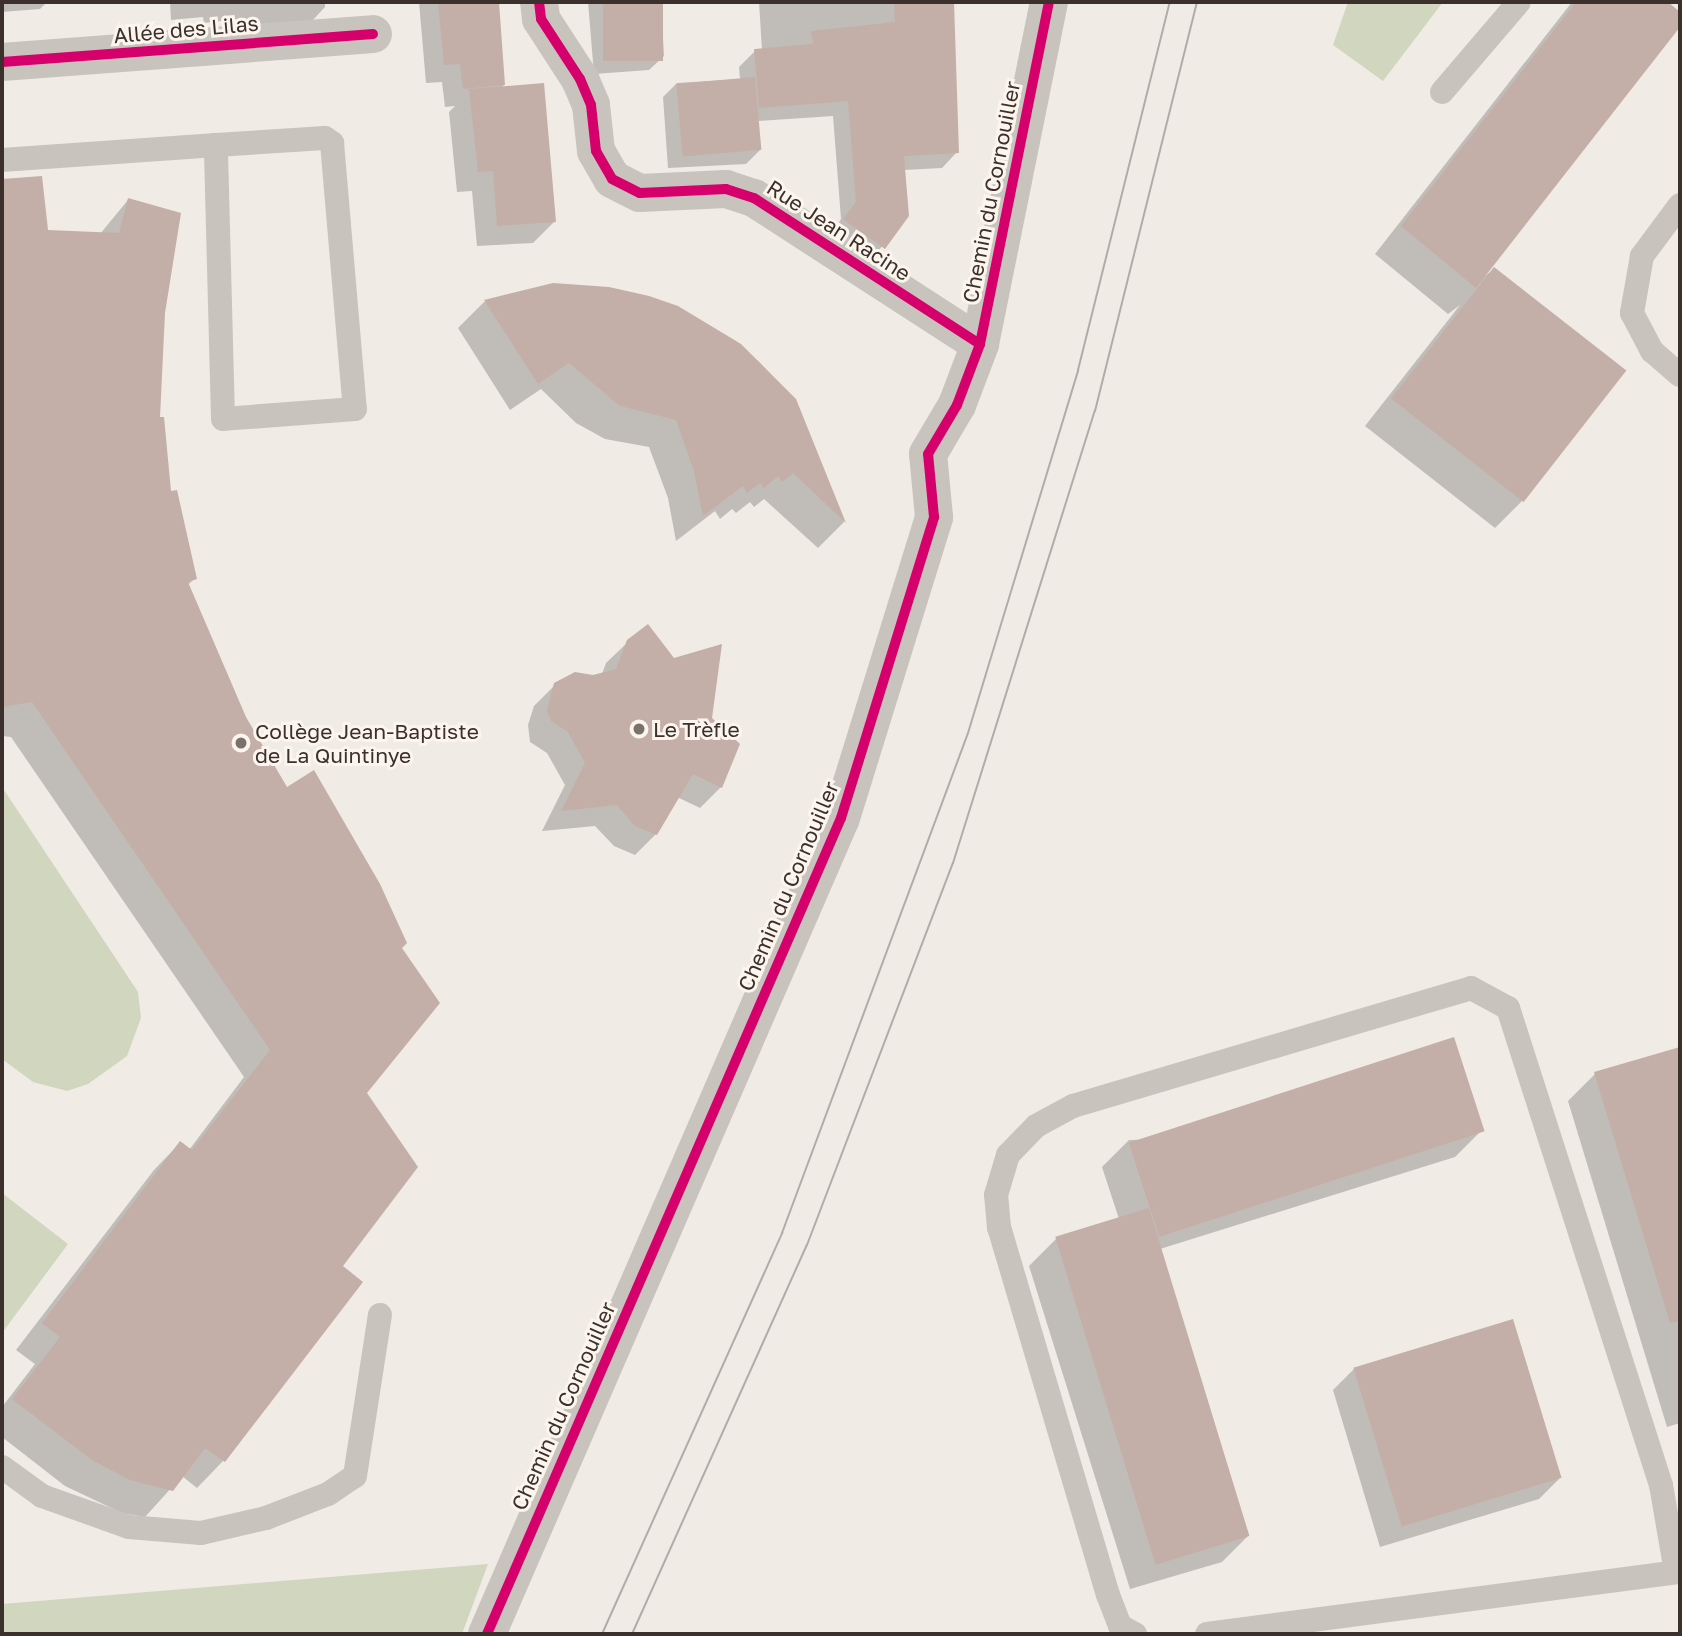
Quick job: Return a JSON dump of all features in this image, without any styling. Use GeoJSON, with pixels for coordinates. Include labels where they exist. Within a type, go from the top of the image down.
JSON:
{"type":"FeatureCollection","features":[{"type":"Feature","properties":{"kind":"street","name":"Rue Jean Racine"},"geometry":{"type":"LineString","coordinates":[[539,2],[541,19],[586,92],[596,151],[612,180],[640,193],[726,189],[754,198],[980,344]]}},
{"type":"Feature","properties":{"kind":"street","name":"Chemin du Cornouiller"},"geometry":{"type":"LineString","coordinates":[[487,1634],[841,818],[934,517],[928,454],[957,405],[980,344],[1049,2]]}},
{"type":"Feature","properties":{"kind":"street","name":"Allée des Lilas"},"geometry":{"type":"LineString","coordinates":[[2,62],[373,34]]}},
{"type":"Feature","properties":{"kind":"lane"},"geometry":{"type":"LineString","coordinates":[[1441,92],[1519,2]]}},
{"type":"Feature","properties":{"kind":"lane"},"geometry":{"type":"LineString","coordinates":[[2,160],[216,145],[325,138],[332,143],[355,408],[223,419],[216,145]]}},
{"type":"Feature","properties":{"kind":"lane"},"geometry":{"type":"LineString","coordinates":[[1680,205],[1642,256],[1632,313],[1653,351],[1680,374]]}},
{"type":"Feature","properties":{"kind":"lane"},"geometry":{"type":"LineString","coordinates":[[1135,1634],[1120,1626],[1108,1595],[999,1228],[996,1195],[1008,1155],[1036,1126],[1073,1106],[1471,988],[1508,1009],[1661,1485],[1678,1572],[1207,1634]]}},
{"type":"Feature","properties":{"kind":"lane"},"geometry":{"type":"LineString","coordinates":[[2,1468],[42,1496],[141,1528],[201,1533],[266,1518],[328,1494],[355,1476],[380,1315]]}},
{"type":"Feature","properties":{"kind":"green space"},"geometry":{"type":"Polygon","coordinates":[[[1348,2],[1443,2],[1383,81],[1333,45],[1348,2]]]}},
{"type":"Feature","properties":{"kind":"green space"},"geometry":{"type":"Polygon","coordinates":[[[2,787],[138,992],[141,1018],[127,1056],[88,1084],[67,1091],[33,1082],[2,1059],[2,787]]]}},
{"type":"Feature","properties":{"kind":"green space"},"geometry":{"type":"Polygon","coordinates":[[[2,1193],[68,1244],[2,1333],[2,1193]]]}},
{"type":"Feature","properties":{"kind":"green space"},"geometry":{"type":"Polygon","coordinates":[[[488,1564],[462,1634],[2,1634],[2,1604],[488,1564]]]}},
{"type":"Feature","properties":{"kind":"building"},"geometry":{"type":"Polygon","coordinates":[[[438,2],[499,2],[505,85],[463,89],[460,64],[444,65],[438,2]]]}},
{"type":"Feature","properties":{"kind":"building"},"geometry":{"type":"Polygon","coordinates":[[[603,2],[663,2],[663,61],[603,61],[603,2]]]}},
{"type":"Feature","properties":{"kind":"building"},"geometry":{"type":"Polygon","coordinates":[[[894,2],[954,2],[959,153],[904,156],[909,216],[885,249],[843,219],[856,202],[848,101],[759,108],[754,49],[813,44],[811,31],[895,22],[894,2]]]}},
{"type":"Feature","properties":{"kind":"building"},"geometry":{"type":"Polygon","coordinates":[[[1576,2],[1668,2],[1680,12],[1680,27],[1476,288],[1401,226],[1576,2]]]}},
{"type":"Feature","properties":{"kind":"building"},"geometry":{"type":"Polygon","coordinates":[[[755,77],[761,150],[683,157],[676,84],[755,77]]]}},
{"type":"Feature","properties":{"kind":"building"},"geometry":{"type":"Polygon","coordinates":[[[544,83],[556,222],[497,226],[493,171],[478,172],[469,89],[544,83]]]}},
{"type":"Feature","properties":{"kind":"building"},"geometry":{"type":"Polygon","coordinates":[[[42,176],[48,230],[119,233],[128,198],[181,213],[165,313],[160,417],[164,417],[171,491],[177,490],[197,579],[188,582],[246,717],[287,787],[314,770],[380,884],[407,943],[402,948],[440,1003],[367,1093],[418,1167],[343,1266],[363,1282],[225,1462],[205,1448],[173,1491],[130,1480],[92,1460],[12,1399],[60,1337],[42,1323],[180,1141],[192,1150],[270,1050],[32,702],[2,707],[2,179],[42,176]]]}},
{"type":"Feature","properties":{"kind":"building"},"geometry":{"type":"Polygon","coordinates":[[[1494,267],[1626,370],[1524,502],[1391,399],[1494,267]]]}},
{"type":"Feature","properties":{"kind":"building"},"geometry":{"type":"Polygon","coordinates":[[[553,283],[609,287],[649,296],[678,306],[741,344],[796,399],[846,523],[793,473],[782,482],[778,476],[764,488],[760,483],[747,493],[743,486],[703,516],[694,471],[676,420],[620,406],[569,363],[538,384],[484,300],[553,283]]]}},
{"type":"Feature","properties":{"kind":"building","name":"Le Trèfle"},"geometry":{"type":"Polygon","coordinates":[[[648,624],[674,658],[722,644],[712,718],[740,744],[722,788],[693,774],[657,835],[635,826],[617,805],[561,811],[585,763],[568,732],[551,721],[547,710],[554,683],[575,672],[593,675],[616,669],[627,640],[648,624]]]}},
{"type":"Feature","properties":{"kind":"building"},"geometry":{"type":"Polygon","coordinates":[[[1454,1037],[1485,1131],[1159,1237],[1129,1143],[1454,1037]]]}},
{"type":"Feature","properties":{"kind":"building"},"geometry":{"type":"Polygon","coordinates":[[[1680,1047],[1680,1321],[1670,1323],[1594,1072],[1680,1047]]]}},
{"type":"Feature","properties":{"kind":"building"},"geometry":{"type":"Polygon","coordinates":[[[1149,1208],[1249,1536],[1156,1565],[1055,1237],[1149,1208]]]}},
{"type":"Feature","properties":{"kind":"building"},"geometry":{"type":"Polygon","coordinates":[[[1513,1319],[1562,1478],[1402,1527],[1353,1368],[1513,1319]]]}},
{"type":"Feature","properties":{"kind":"tram line"},"geometry":{"type":"LineString","coordinates":[[602,1634],[782,1233],[968,733],[1078,370],[1170,2]]}},
{"type":"Feature","properties":{"kind":"tram line"},"geometry":{"type":"LineString","coordinates":[[632,1634],[807,1245],[953,863],[1095,411],[1197,2]]}},
{"type":"Feature","properties":{"kind":"cycle path"},"geometry":{"type":"LineString","coordinates":[[539,2],[541,19],[580,79],[591,105],[596,151],[612,179],[640,193],[726,189],[754,198],[980,344]]}},
{"type":"Feature","properties":{"kind":"cycle path"},"geometry":{"type":"LineString","coordinates":[[487,1634],[841,818],[934,517],[928,454],[957,405],[980,344],[1049,2]]}},
{"type":"Feature","properties":{"kind":"cycle path"},"geometry":{"type":"LineString","coordinates":[[2,62],[373,34]]}},
{"type":"Feature","properties":{"kind":"place","name":"Le Trèfle"},"geometry":{"type":"Point","coordinates":[639,729]}},
{"type":"Feature","properties":{"kind":"place","name":"Collège Jean-Baptiste de La Quintinye"},"geometry":{"type":"Point","coordinates":[241,743]}}]}
